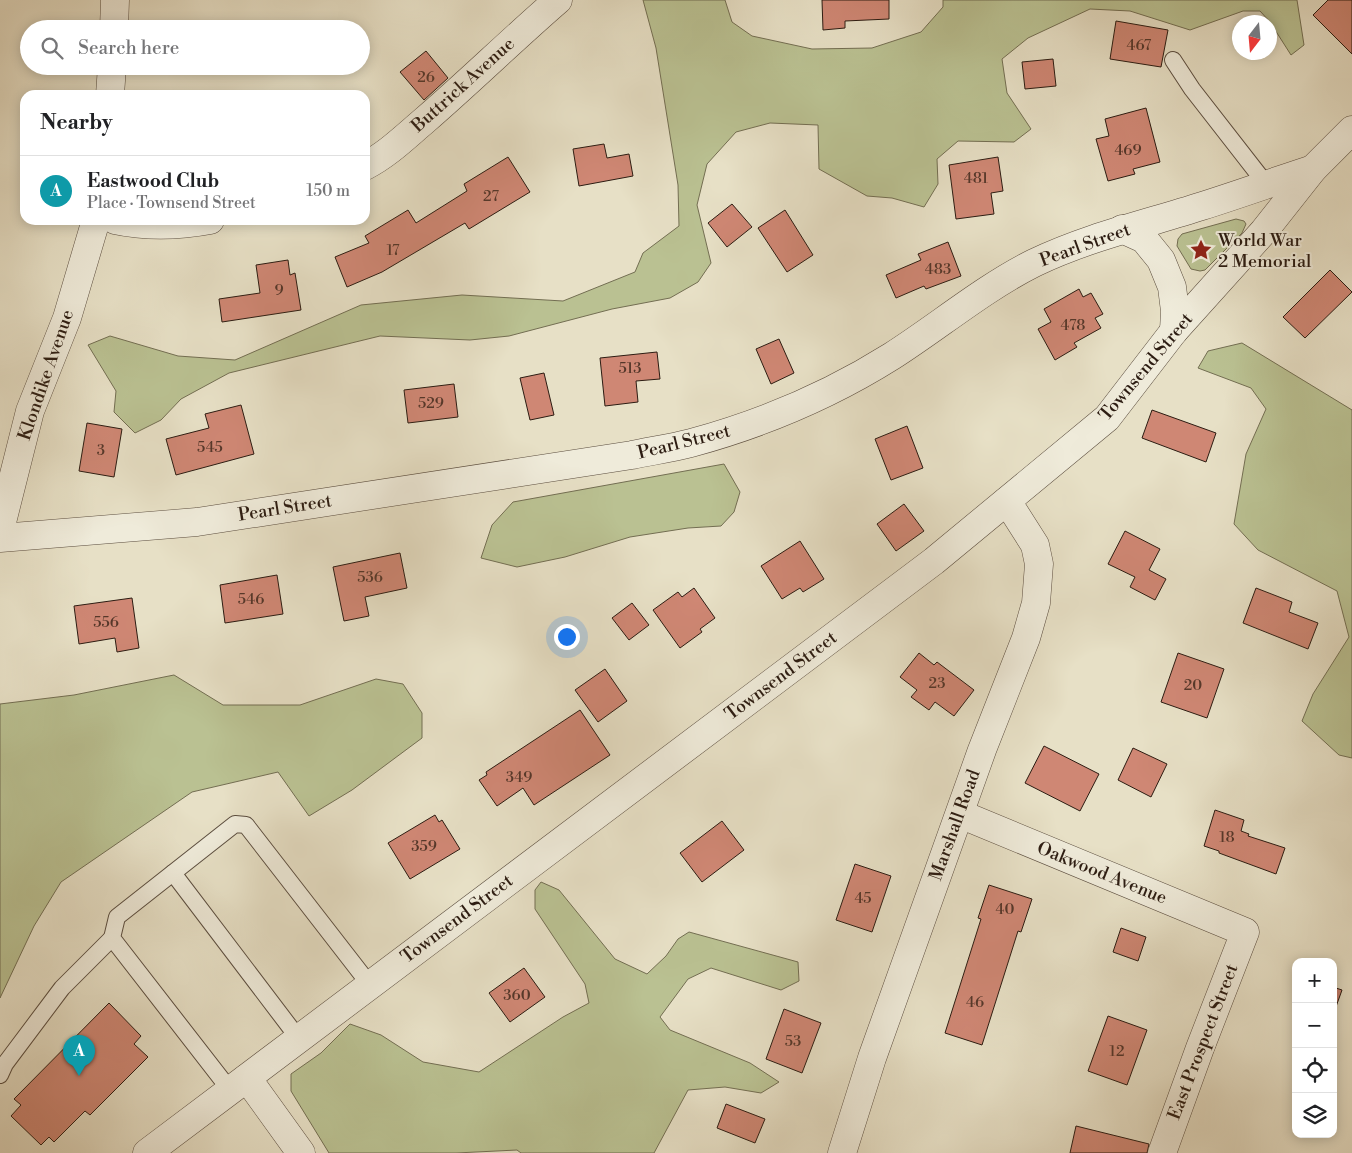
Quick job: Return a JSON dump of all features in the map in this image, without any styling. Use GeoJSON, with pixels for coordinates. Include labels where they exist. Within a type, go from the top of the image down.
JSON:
{"type":"FeatureCollection","features":[{"type":"Feature","properties":{"kind":"street"},"geometry":{"type":"LineString","coordinates":[[114,20],[115,0]]}},
{"type":"Feature","properties":{"kind":"street","name":"Buttrick Avenue"},"geometry":{"type":"LineString","coordinates":[[370,164],[382,158],[462,89],[508,43],[558,0]]}},
{"type":"Feature","properties":{"kind":"street"},"geometry":{"type":"LineString","coordinates":[[110,90],[111,75]]}},
{"type":"Feature","properties":{"kind":"street","name":"Townsend Street"},"geometry":{"type":"LineString","coordinates":[[146,1153],[926,567],[1107,418],[1174,332],[1264,231],[1314,168],[1352,130]]}},
{"type":"Feature","properties":{"kind":"street","name":"Pearl Street"},"geometry":{"type":"LineString","coordinates":[[0,538],[197,522],[632,455],[690,443],[745,427],[841,385],[891,356],[1002,282],[1032,264],[1063,249],[1122,229],[1202,206],[1314,168]]}},
{"type":"Feature","properties":{"kind":"street","name":"Klondike Avenue"},"geometry":{"type":"LineString","coordinates":[[0,530],[30,411],[67,318],[95,225]]}},
{"type":"Feature","properties":{"kind":"street"},"geometry":{"type":"LineString","coordinates":[[1122,229],[1144,239],[1161,260],[1172,287],[1175,311],[1174,332]]}},
{"type":"Feature","properties":{"kind":"street","name":"Marshall Road"},"geometry":{"type":"LineString","coordinates":[[842,1153],[872,1058],[982,750],[1026,638],[1036,603],[1039,564],[1035,545],[1007,501]]}},
{"type":"Feature","properties":{"kind":"street","name":"Oakwood Avenue"},"geometry":{"type":"LineString","coordinates":[[960,814],[1245,932]]}},
{"type":"Feature","properties":{"kind":"street","name":"East Prospect Street"},"geometry":{"type":"LineString","coordinates":[[1162,1153],[1245,932]]}},
{"type":"Feature","properties":{"kind":"street"},"geometry":{"type":"LineString","coordinates":[[238,1084],[301,1153]]}},
{"type":"Feature","properties":{"kind":"lane"},"geometry":{"type":"LineString","coordinates":[[1173,60],[1192,89],[1266,184]]}},
{"type":"Feature","properties":{"kind":"lane"},"geometry":{"type":"LineString","coordinates":[[0,1075],[5,1064],[62,988],[112,938],[117,917],[235,824],[246,825],[370,985]]}},
{"type":"Feature","properties":{"kind":"lane"},"geometry":{"type":"LineString","coordinates":[[173,872],[298,1039]]}},
{"type":"Feature","properties":{"kind":"lane"},"geometry":{"type":"LineString","coordinates":[[112,938],[238,1084]]}},
{"type":"Feature","properties":{"kind":"green space"},"geometry":{"type":"Polygon","coordinates":[[[643,0],[725,0],[732,22],[752,36],[812,49],[872,48],[921,32],[943,7],[943,0],[1297,0],[1304,45],[1291,55],[1277,33],[1277,15],[1264,15],[1260,11],[1243,11],[1190,30],[1130,11],[1090,9],[1028,38],[1002,59],[1007,93],[1031,129],[1014,142],[958,141],[937,159],[938,184],[924,207],[892,198],[867,196],[819,169],[818,125],[770,123],[736,132],[707,164],[697,205],[711,263],[698,282],[670,298],[612,309],[509,336],[470,340],[380,336],[229,373],[181,399],[161,420],[135,433],[114,412],[116,391],[88,345],[110,336],[178,356],[235,360],[361,305],[462,295],[563,301],[635,272],[643,253],[679,226],[678,185],[656,48],[643,0]]]}},
{"type":"Feature","properties":{"kind":"green space"},"geometry":{"type":"Polygon","coordinates":[[[1236,219],[1244,221],[1246,224],[1242,233],[1205,270],[1191,269],[1177,246],[1178,239],[1182,234],[1236,219]]]}},
{"type":"Feature","properties":{"kind":"green space"},"geometry":{"type":"Polygon","coordinates":[[[1242,343],[1352,410],[1352,758],[1339,755],[1302,721],[1313,694],[1349,637],[1337,591],[1258,550],[1234,524],[1246,454],[1266,409],[1251,388],[1198,368],[1208,351],[1242,343]]]}},
{"type":"Feature","properties":{"kind":"green space"},"geometry":{"type":"Polygon","coordinates":[[[724,464],[740,492],[734,512],[721,526],[688,528],[630,537],[565,557],[517,567],[481,558],[492,525],[513,502],[724,464]]]}},
{"type":"Feature","properties":{"kind":"green space"},"geometry":{"type":"Polygon","coordinates":[[[174,675],[223,705],[300,705],[376,679],[403,684],[422,713],[422,738],[352,790],[309,816],[278,772],[192,792],[61,882],[34,926],[0,998],[0,704],[74,695],[174,675]]]}},
{"type":"Feature","properties":{"kind":"green space"},"geometry":{"type":"Polygon","coordinates":[[[541,882],[559,890],[615,959],[647,974],[666,956],[678,939],[689,932],[798,962],[799,981],[781,990],[711,968],[688,979],[660,1017],[670,1030],[750,1063],[779,1082],[761,1093],[725,1087],[688,1090],[654,1153],[521,1153],[517,1150],[456,1153],[329,1153],[291,1091],[291,1074],[321,1053],[350,1024],[381,1035],[423,1062],[479,1072],[563,1017],[589,1003],[585,984],[535,909],[535,890],[541,882]]]}},
{"type":"Feature","properties":{"kind":"building"},"geometry":{"type":"Polygon","coordinates":[[[822,0],[889,0],[889,19],[845,21],[845,28],[823,30],[822,0]]]}},
{"type":"Feature","properties":{"kind":"building"},"geometry":{"type":"Polygon","coordinates":[[[1328,0],[1352,0],[1352,54],[1313,15],[1328,0]]]}},
{"type":"Feature","properties":{"kind":"building"},"geometry":{"type":"Polygon","coordinates":[[[1116,21],[1168,30],[1161,67],[1110,59],[1116,21]]]}},
{"type":"Feature","properties":{"kind":"building"},"geometry":{"type":"Polygon","coordinates":[[[426,51],[448,78],[424,100],[400,72],[426,51]]]}},
{"type":"Feature","properties":{"kind":"building"},"geometry":{"type":"Polygon","coordinates":[[[1053,59],[1056,86],[1025,89],[1022,62],[1053,59]]]}},
{"type":"Feature","properties":{"kind":"building"},"geometry":{"type":"Polygon","coordinates":[[[1146,108],[1160,162],[1133,169],[1135,174],[1108,181],[1096,139],[1109,136],[1105,119],[1146,108]]]}},
{"type":"Feature","properties":{"kind":"building"},"geometry":{"type":"Polygon","coordinates":[[[604,144],[607,158],[629,154],[633,176],[579,186],[573,149],[604,144]]]}},
{"type":"Feature","properties":{"kind":"building"},"geometry":{"type":"Polygon","coordinates":[[[508,157],[530,192],[469,229],[465,223],[382,272],[347,287],[335,257],[369,243],[365,236],[408,210],[416,223],[467,191],[464,184],[508,157]]]}},
{"type":"Feature","properties":{"kind":"building"},"geometry":{"type":"Polygon","coordinates":[[[998,157],[1003,191],[991,193],[994,214],[956,219],[949,165],[998,157]]]}},
{"type":"Feature","properties":{"kind":"building"},"geometry":{"type":"Polygon","coordinates":[[[732,204],[752,227],[727,247],[708,223],[732,204]]]}},
{"type":"Feature","properties":{"kind":"building"},"geometry":{"type":"Polygon","coordinates":[[[785,210],[813,255],[787,272],[758,228],[785,210]]]}},
{"type":"Feature","properties":{"kind":"building"},"geometry":{"type":"Polygon","coordinates":[[[948,242],[961,276],[926,289],[924,286],[896,298],[886,275],[921,260],[918,254],[948,242]]]}},
{"type":"Feature","properties":{"kind":"building"},"geometry":{"type":"Polygon","coordinates":[[[288,260],[290,275],[295,273],[301,310],[222,322],[219,299],[260,293],[256,265],[288,260]]]}},
{"type":"Feature","properties":{"kind":"building"},"geometry":{"type":"Polygon","coordinates":[[[1330,270],[1352,292],[1305,338],[1283,317],[1330,270]]]}},
{"type":"Feature","properties":{"kind":"building"},"geometry":{"type":"Polygon","coordinates":[[[1079,289],[1083,297],[1091,293],[1103,314],[1095,318],[1101,328],[1074,343],[1077,347],[1055,360],[1038,329],[1051,322],[1044,309],[1079,289]]]}},
{"type":"Feature","properties":{"kind":"building"},"geometry":{"type":"Polygon","coordinates":[[[779,339],[794,373],[771,384],[756,349],[779,339]]]}},
{"type":"Feature","properties":{"kind":"building"},"geometry":{"type":"Polygon","coordinates":[[[657,352],[660,379],[636,381],[638,402],[605,406],[600,358],[657,352]]]}},
{"type":"Feature","properties":{"kind":"building"},"geometry":{"type":"Polygon","coordinates":[[[544,373],[554,415],[530,420],[520,378],[544,373]]]}},
{"type":"Feature","properties":{"kind":"building"},"geometry":{"type":"Polygon","coordinates":[[[454,384],[458,417],[408,423],[404,390],[454,384]]]}},
{"type":"Feature","properties":{"kind":"building"},"geometry":{"type":"Polygon","coordinates":[[[241,405],[254,454],[176,475],[166,439],[209,428],[205,414],[241,405]]]}},
{"type":"Feature","properties":{"kind":"building"},"geometry":{"type":"Polygon","coordinates":[[[1152,410],[1216,433],[1206,462],[1142,438],[1152,410]]]}},
{"type":"Feature","properties":{"kind":"building"},"geometry":{"type":"Polygon","coordinates":[[[87,423],[122,429],[114,477],[79,471],[87,423]]]}},
{"type":"Feature","properties":{"kind":"building"},"geometry":{"type":"Polygon","coordinates":[[[907,426],[923,468],[891,480],[875,439],[907,426]]]}},
{"type":"Feature","properties":{"kind":"building"},"geometry":{"type":"Polygon","coordinates":[[[904,504],[924,531],[896,551],[877,524],[904,504]]]}},
{"type":"Feature","properties":{"kind":"building"},"geometry":{"type":"Polygon","coordinates":[[[1125,531],[1160,549],[1149,570],[1166,579],[1155,600],[1130,587],[1135,577],[1108,564],[1125,531]]]}},
{"type":"Feature","properties":{"kind":"building"},"geometry":{"type":"Polygon","coordinates":[[[800,541],[824,579],[803,592],[800,588],[782,599],[761,566],[800,541]]]}},
{"type":"Feature","properties":{"kind":"building"},"geometry":{"type":"Polygon","coordinates":[[[400,553],[407,588],[365,597],[369,616],[344,621],[333,567],[400,553]]]}},
{"type":"Feature","properties":{"kind":"building"},"geometry":{"type":"Polygon","coordinates":[[[277,575],[283,614],[225,623],[220,585],[277,575]]]}},
{"type":"Feature","properties":{"kind":"building"},"geometry":{"type":"Polygon","coordinates":[[[694,588],[715,618],[700,629],[702,632],[680,648],[653,610],[678,592],[682,597],[694,588]]]}},
{"type":"Feature","properties":{"kind":"building"},"geometry":{"type":"Polygon","coordinates":[[[1256,588],[1292,602],[1289,612],[1318,623],[1308,649],[1243,623],[1256,588]]]}},
{"type":"Feature","properties":{"kind":"building"},"geometry":{"type":"Polygon","coordinates":[[[132,598],[139,648],[117,652],[115,638],[79,644],[74,606],[132,598]]]}},
{"type":"Feature","properties":{"kind":"building"},"geometry":{"type":"Polygon","coordinates":[[[632,603],[649,625],[629,640],[612,618],[632,603]]]}},
{"type":"Feature","properties":{"kind":"building"},"geometry":{"type":"Polygon","coordinates":[[[919,653],[934,665],[937,662],[974,690],[954,716],[935,702],[929,710],[911,697],[917,690],[900,677],[919,653]]]}},
{"type":"Feature","properties":{"kind":"building"},"geometry":{"type":"Polygon","coordinates":[[[1178,653],[1224,669],[1207,718],[1161,702],[1178,653]]]}},
{"type":"Feature","properties":{"kind":"building"},"geometry":{"type":"Polygon","coordinates":[[[605,669],[627,701],[598,722],[575,690],[605,669]]]}},
{"type":"Feature","properties":{"kind":"building"},"geometry":{"type":"Polygon","coordinates":[[[580,710],[610,755],[534,805],[523,788],[497,806],[479,780],[487,775],[486,772],[580,710]]]}},
{"type":"Feature","properties":{"kind":"building"},"geometry":{"type":"Polygon","coordinates":[[[1044,746],[1099,774],[1080,811],[1025,783],[1044,746]]]}},
{"type":"Feature","properties":{"kind":"building"},"geometry":{"type":"Polygon","coordinates":[[[1133,748],[1167,764],[1151,797],[1118,780],[1133,748]]]}},
{"type":"Feature","properties":{"kind":"building"},"geometry":{"type":"Polygon","coordinates":[[[1215,810],[1244,820],[1241,831],[1249,834],[1248,836],[1285,848],[1276,874],[1204,846],[1215,810]]]}},
{"type":"Feature","properties":{"kind":"building"},"geometry":{"type":"Polygon","coordinates":[[[435,815],[439,822],[442,820],[460,849],[410,879],[388,843],[435,815]]]}},
{"type":"Feature","properties":{"kind":"building"},"geometry":{"type":"Polygon","coordinates":[[[722,821],[744,850],[702,882],[680,853],[722,821]]]}},
{"type":"Feature","properties":{"kind":"building"},"geometry":{"type":"Polygon","coordinates":[[[855,864],[891,876],[872,932],[836,920],[855,864]]]}},
{"type":"Feature","properties":{"kind":"building"},"geometry":{"type":"Polygon","coordinates":[[[989,885],[1032,899],[1021,932],[1018,931],[982,1045],[945,1033],[981,919],[978,918],[989,885]]]}},
{"type":"Feature","properties":{"kind":"building"},"geometry":{"type":"Polygon","coordinates":[[[1121,928],[1146,937],[1138,961],[1113,952],[1121,928]]]}},
{"type":"Feature","properties":{"kind":"building"},"geometry":{"type":"Polygon","coordinates":[[[524,968],[545,997],[510,1022],[489,993],[524,968]]]}},
{"type":"Feature","properties":{"kind":"building"},"geometry":{"type":"Polygon","coordinates":[[[1337,988],[1342,990],[1337,1004],[1337,988]]]}},
{"type":"Feature","properties":{"kind":"building"},"geometry":{"type":"Polygon","coordinates":[[[109,1003],[141,1036],[134,1044],[148,1057],[90,1115],[85,1111],[54,1142],[49,1137],[41,1145],[11,1116],[21,1105],[14,1099],[109,1003]]]}},
{"type":"Feature","properties":{"kind":"building"},"geometry":{"type":"Polygon","coordinates":[[[784,1009],[821,1023],[802,1073],[766,1059],[784,1009]]]}},
{"type":"Feature","properties":{"kind":"building"},"geometry":{"type":"Polygon","coordinates":[[[1108,1016],[1147,1030],[1127,1085],[1088,1071],[1108,1016]]]}},
{"type":"Feature","properties":{"kind":"building"},"geometry":{"type":"Polygon","coordinates":[[[726,1104],[765,1119],[755,1143],[717,1128],[726,1104]]]}},
{"type":"Feature","properties":{"kind":"building"},"geometry":{"type":"Polygon","coordinates":[[[1076,1126],[1149,1144],[1147,1153],[1070,1153],[1076,1126]]]}},
{"type":"Feature","properties":{"kind":"place","name":"World War 2 Memorial"},"geometry":{"type":"Point","coordinates":[1201,250]}},
{"type":"Feature","properties":{"kind":"place","name":"Eastwood Club"},"geometry":{"type":"Point","coordinates":[79,1076]}}]}
